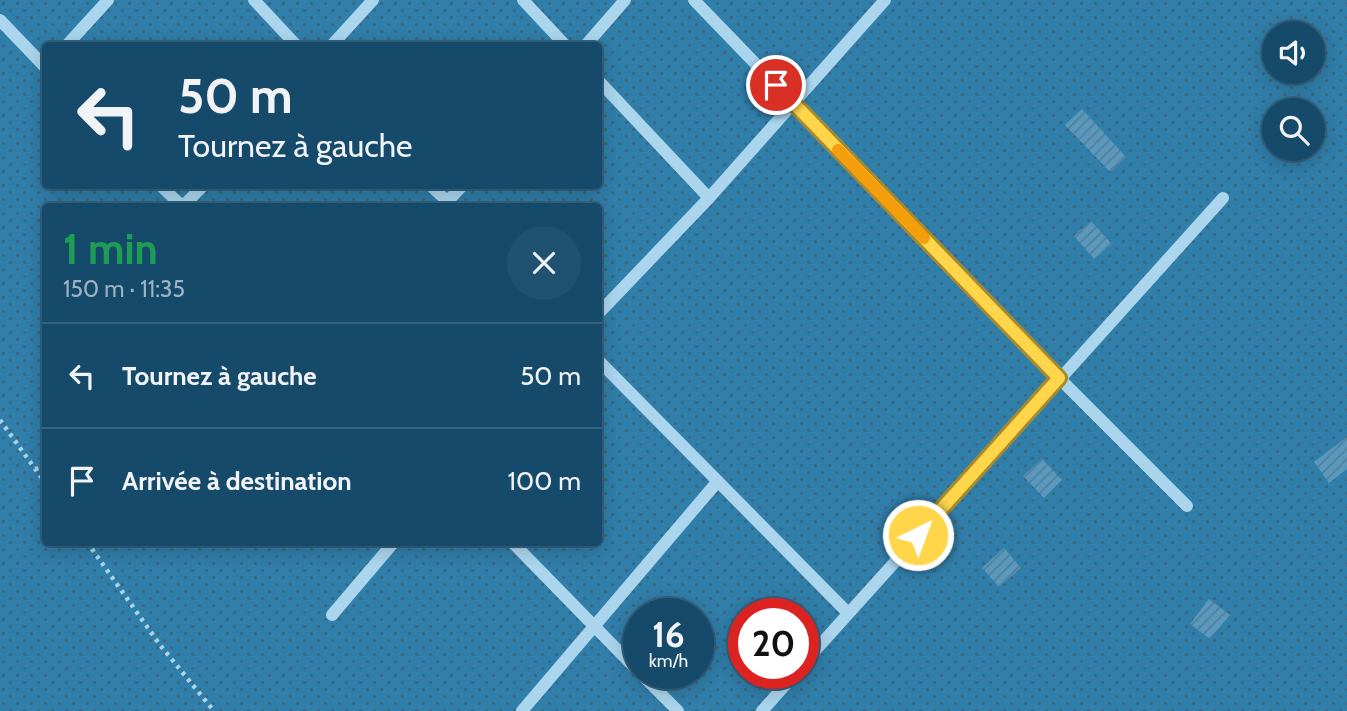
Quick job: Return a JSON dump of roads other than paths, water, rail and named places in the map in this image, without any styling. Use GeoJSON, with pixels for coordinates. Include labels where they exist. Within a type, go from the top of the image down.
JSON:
{"type":"FeatureCollection","features":[{"type":"Feature","properties":{"kind":"lane"},"geometry":{"type":"LineString","coordinates":[[70,42],[108,0]]}},
{"type":"Feature","properties":{"kind":"lane"},"geometry":{"type":"LineString","coordinates":[[254,0],[293,42]]}},
{"type":"Feature","properties":{"kind":"lane"},"geometry":{"type":"LineString","coordinates":[[335,42],[373,0]]}},
{"type":"Feature","properties":{"kind":"lane"},"geometry":{"type":"LineString","coordinates":[[523,0],[562,42]]}},
{"type":"Feature","properties":{"kind":"lane"},"geometry":{"type":"LineString","coordinates":[[588,42],[625,0]]}},
{"type":"Feature","properties":{"kind":"lane"},"geometry":{"type":"LineString","coordinates":[[694,0],[1059,378],[1187,506]]}},
{"type":"Feature","properties":{"kind":"lane"},"geometry":{"type":"LineString","coordinates":[[602,310],[709,198],[885,0]]}},
{"type":"Feature","properties":{"kind":"lane"},"geometry":{"type":"LineString","coordinates":[[0,20],[42,64]]}},
{"type":"Feature","properties":{"kind":"lane"},"geometry":{"type":"LineString","coordinates":[[602,84],[709,198]]}},
{"type":"Feature","properties":{"kind":"lane"},"geometry":{"type":"LineString","coordinates":[[164,189],[180,203]]}},
{"type":"Feature","properties":{"kind":"lane"},"geometry":{"type":"LineString","coordinates":[[186,203],[200,189]]}},
{"type":"Feature","properties":{"kind":"lane"},"geometry":{"type":"LineString","coordinates":[[434,189],[445,203]]}},
{"type":"Feature","properties":{"kind":"lane"},"geometry":{"type":"LineString","coordinates":[[449,203],[460,189]]}},
{"type":"Feature","properties":{"kind":"lane"},"geometry":{"type":"LineString","coordinates":[[819,646],[1223,198]]}},
{"type":"Feature","properties":{"kind":"lane"},"geometry":{"type":"LineString","coordinates":[[602,364],[848,613]]}},
{"type":"Feature","properties":{"kind":"lane"},"geometry":{"type":"LineString","coordinates":[[522,711],[718,481]]}},
{"type":"Feature","properties":{"kind":"lane"},"geometry":{"type":"LineString","coordinates":[[332,615],[391,546]]}},
{"type":"Feature","properties":{"kind":"lane"},"geometry":{"type":"LineString","coordinates":[[516,546],[623,656]]}},
{"type":"Feature","properties":{"kind":"lane"},"geometry":{"type":"LineString","coordinates":[[656,689],[678,711]]}},
{"type":"Feature","properties":{"kind":"lane"},"geometry":{"type":"LineString","coordinates":[[762,711],[781,689]]}}]}
